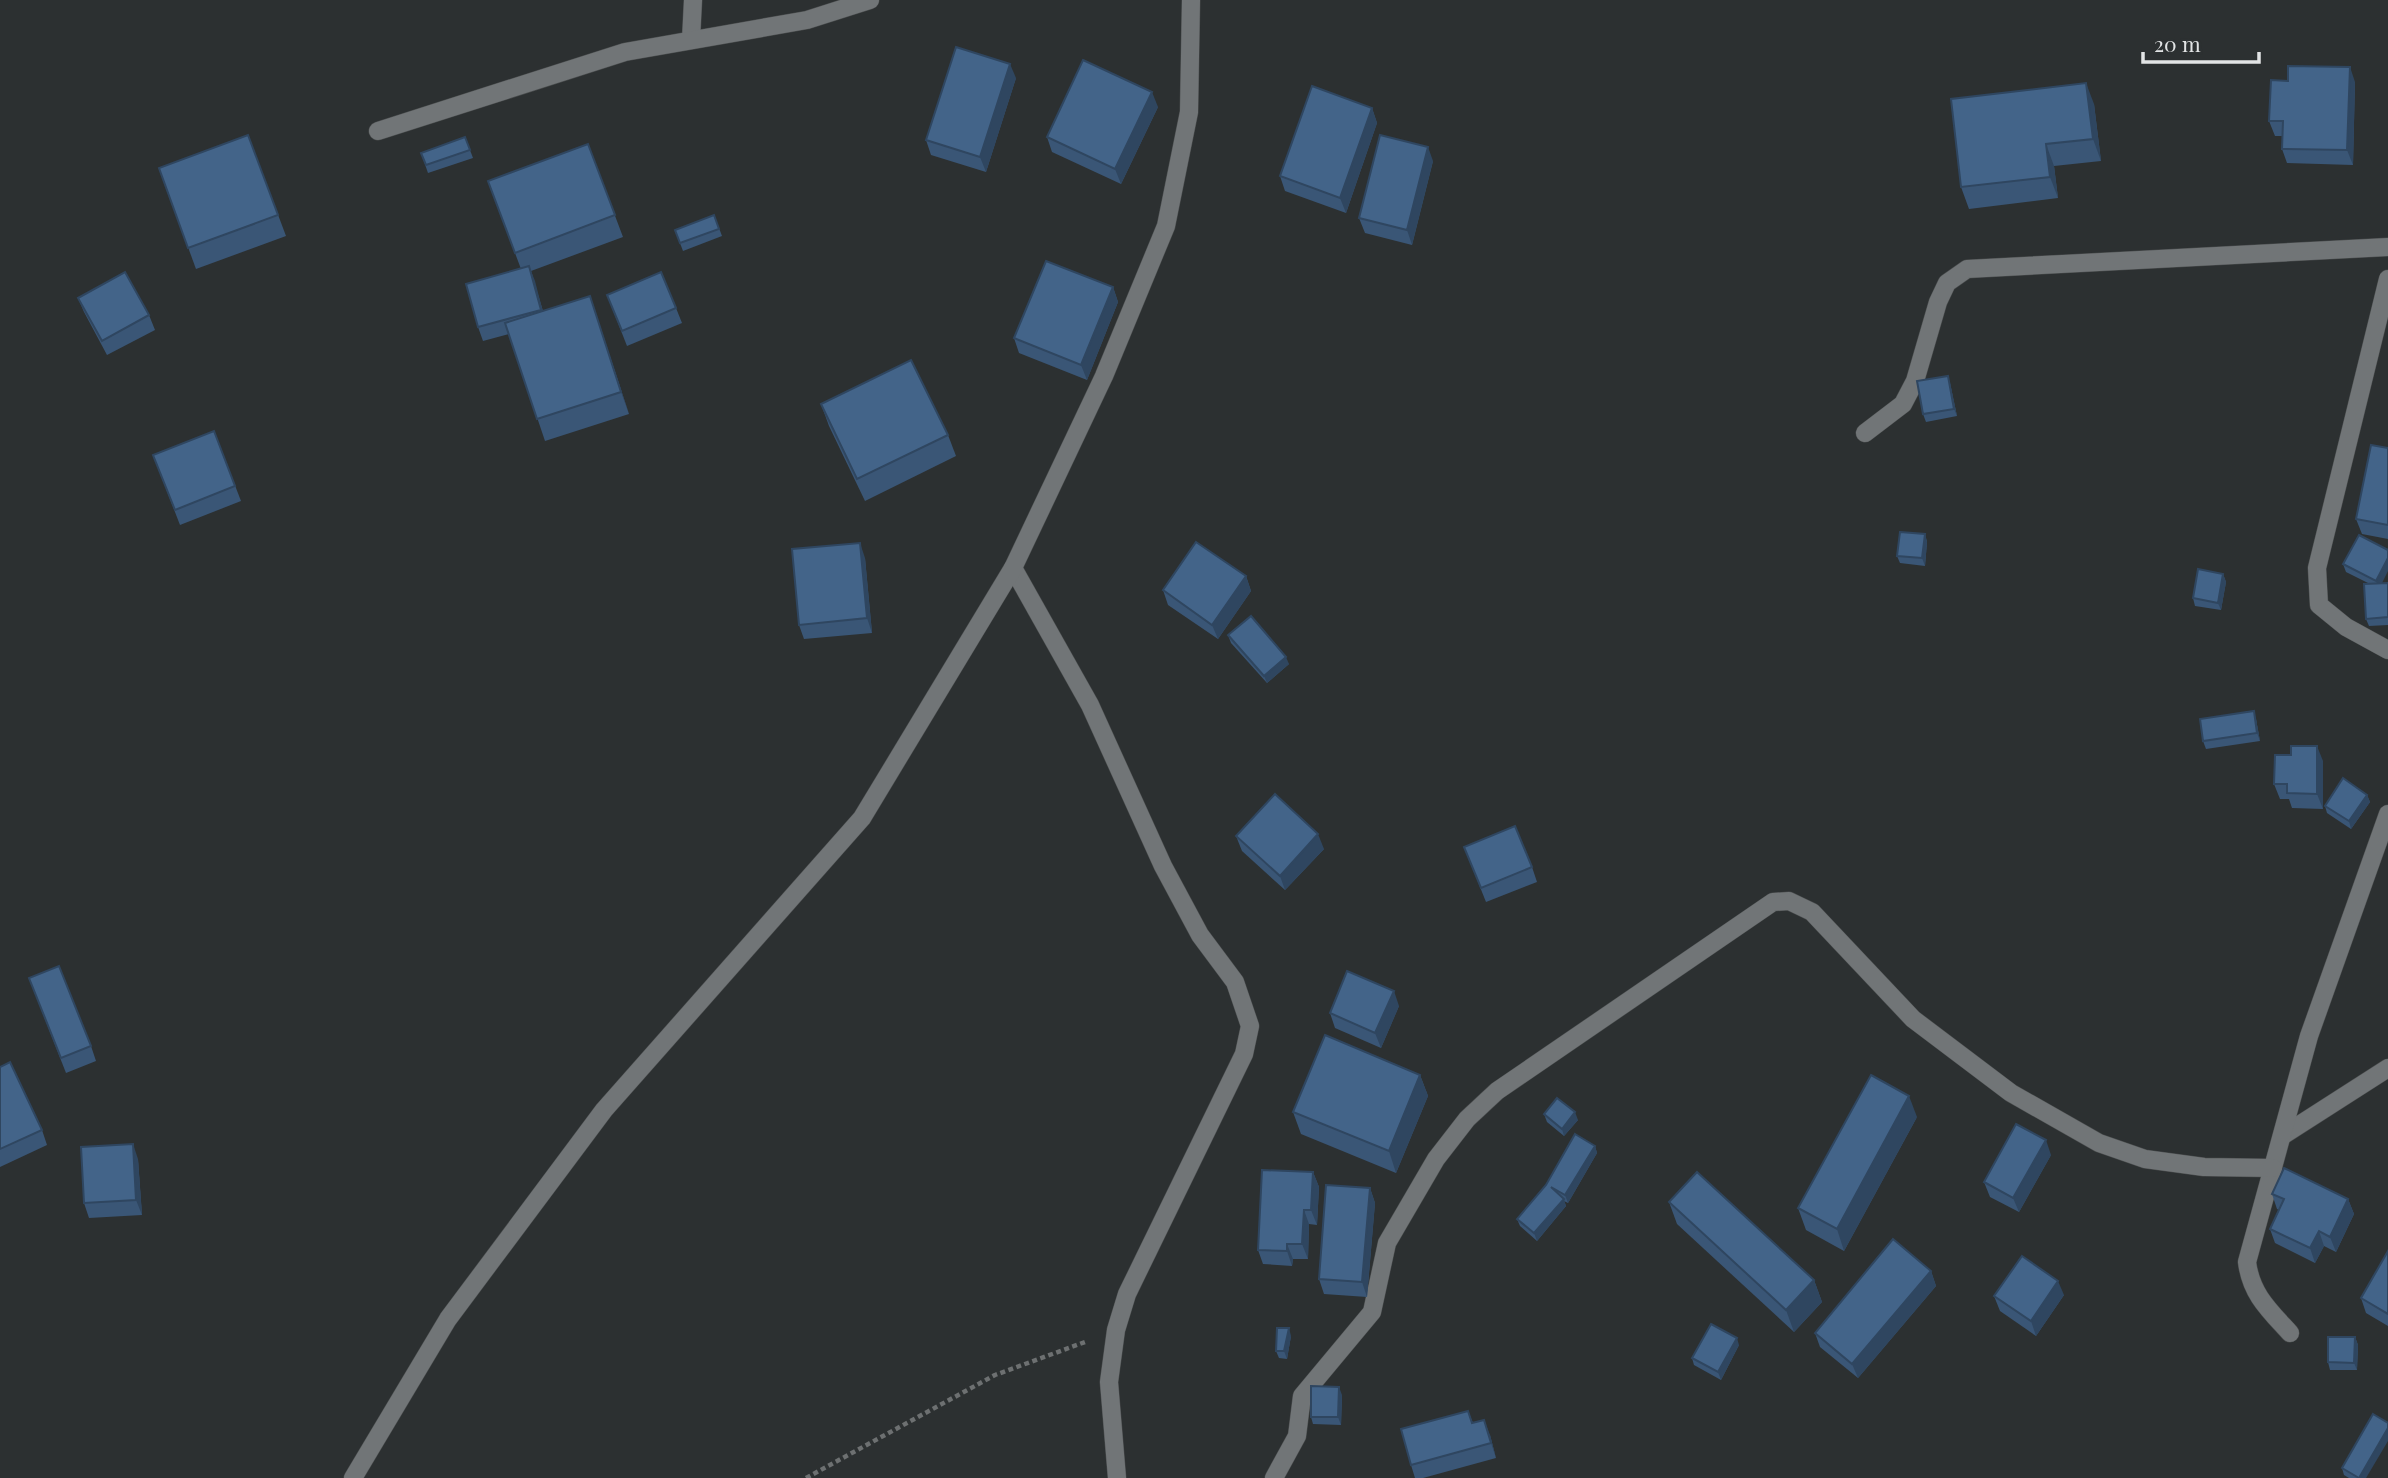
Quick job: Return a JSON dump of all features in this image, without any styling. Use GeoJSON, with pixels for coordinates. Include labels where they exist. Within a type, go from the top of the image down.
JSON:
{"type":"FeatureCollection","features":[{"type":"Feature","properties":{"kind":"street"},"geometry":{"type":"LineString","coordinates":[[691,40],[693,0]]}},
{"type":"Feature","properties":{"kind":"street"},"geometry":{"type":"LineString","coordinates":[[378,131],[625,52],[807,19],[870,0]]}},
{"type":"Feature","properties":{"kind":"street"},"geometry":{"type":"LineString","coordinates":[[353,1478],[448,1320],[604,1110],[862,818],[1013,568],[1104,376],[1167,226],[1189,112],[1191,0]]}},
{"type":"Feature","properties":{"kind":"street"},"geometry":{"type":"LineString","coordinates":[[1865,433],[1903,404],[1915,381],[1938,302],[1947,283],[1967,269],[2388,247]]}},
{"type":"Feature","properties":{"kind":"street"},"geometry":{"type":"LineString","coordinates":[[2388,279],[2317,568],[2319,605],[2346,627],[2388,650]]}},
{"type":"Feature","properties":{"kind":"street"},"geometry":{"type":"LineString","coordinates":[[1013,568],[1090,705],[1169,877],[1200,935],[1235,982],[1250,1026],[1244,1054],[1139,1263],[1116,1330],[1109,1382],[1117,1478]]}},
{"type":"Feature","properties":{"kind":"street"},"geometry":{"type":"LineString","coordinates":[[2290,1333],[2261,1301],[2249,1282],[2248,1262],[2309,1036],[2388,814]]}},
{"type":"Feature","properties":{"kind":"street"},"geometry":{"type":"LineString","coordinates":[[1274,1478],[1297,1436],[1302,1396],[1372,1312],[1387,1243],[1436,1158],[1467,1119],[1497,1091],[1773,902],[1789,901],[1811,912],[1913,1019],[2011,1093],[2099,1143],[2146,1159],[2204,1167],[2273,1168]]}},
{"type":"Feature","properties":{"kind":"street"},"geometry":{"type":"LineString","coordinates":[[2282,1136],[2388,1068]]}},
{"type":"Feature","properties":{"kind":"path"},"geometry":{"type":"LineString","coordinates":[[806,1478],[995,1375],[1116,1330]]}},
{"type":"Feature","properties":{"kind":"building"},"geometry":{"type":"Polygon","coordinates":[[[956,47],[1010,64],[980,157],[926,140],[956,47]]]}},
{"type":"Feature","properties":{"kind":"building"},"geometry":{"type":"Polygon","coordinates":[[[1083,60],[1152,92],[1115,169],[1047,137],[1083,60]]]}},
{"type":"Feature","properties":{"kind":"building"},"geometry":{"type":"Polygon","coordinates":[[[2288,66],[2350,67],[2347,150],[2282,149],[2283,121],[2269,121],[2271,80],[2288,81],[2288,66]]]}},
{"type":"Feature","properties":{"kind":"building"},"geometry":{"type":"Polygon","coordinates":[[[2086,83],[2093,139],[2046,144],[2050,177],[1961,187],[1951,99],[2086,83]]]}},
{"type":"Feature","properties":{"kind":"building"},"geometry":{"type":"Polygon","coordinates":[[[1312,86],[1372,108],[1340,198],[1280,176],[1312,86]]]}},
{"type":"Feature","properties":{"kind":"building"},"geometry":{"type":"Polygon","coordinates":[[[248,135],[278,215],[188,248],[159,168],[248,135]]]}},
{"type":"Feature","properties":{"kind":"building"},"geometry":{"type":"Polygon","coordinates":[[[1380,135],[1428,147],[1407,230],[1359,218],[1380,135]]]}},
{"type":"Feature","properties":{"kind":"building"},"geometry":{"type":"Polygon","coordinates":[[[465,137],[470,150],[426,165],[421,153],[465,137]]]}},
{"type":"Feature","properties":{"kind":"building"},"geometry":{"type":"Polygon","coordinates":[[[588,144],[615,215],[515,253],[488,181],[588,144]]]}},
{"type":"Feature","properties":{"kind":"building"},"geometry":{"type":"Polygon","coordinates":[[[714,215],[719,229],[680,243],[675,230],[714,215]]]}},
{"type":"Feature","properties":{"kind":"building"},"geometry":{"type":"Polygon","coordinates":[[[1046,261],[1113,287],[1081,365],[1014,338],[1046,261]]]}},
{"type":"Feature","properties":{"kind":"building"},"geometry":{"type":"Polygon","coordinates":[[[529,266],[541,310],[478,327],[466,284],[529,266]]]}},
{"type":"Feature","properties":{"kind":"building"},"geometry":{"type":"Polygon","coordinates":[[[125,272],[149,315],[102,341],[78,298],[125,272]]]}},
{"type":"Feature","properties":{"kind":"building"},"geometry":{"type":"Polygon","coordinates":[[[661,272],[676,308],[622,331],[607,295],[661,272]]]}},
{"type":"Feature","properties":{"kind":"building"},"geometry":{"type":"Polygon","coordinates":[[[590,296],[621,392],[537,419],[505,323],[590,296]]]}},
{"type":"Feature","properties":{"kind":"building"},"geometry":{"type":"Polygon","coordinates":[[[911,360],[948,435],[857,479],[821,404],[911,360]]]}},
{"type":"Feature","properties":{"kind":"building"},"geometry":{"type":"Polygon","coordinates":[[[1948,376],[1954,409],[1923,414],[1917,381],[1948,376]]]}},
{"type":"Feature","properties":{"kind":"building"},"geometry":{"type":"Polygon","coordinates":[[[214,431],[235,486],[175,510],[153,455],[214,431]]]}},
{"type":"Feature","properties":{"kind":"building"},"geometry":{"type":"Polygon","coordinates":[[[2371,445],[2388,448],[2388,525],[2356,519],[2371,445]]]}},
{"type":"Feature","properties":{"kind":"building"},"geometry":{"type":"Polygon","coordinates":[[[1900,532],[1925,534],[1922,558],[1897,556],[1900,532]]]}},
{"type":"Feature","properties":{"kind":"building"},"geometry":{"type":"Polygon","coordinates":[[[2359,535],[2388,550],[2388,558],[2376,581],[2343,564],[2359,535]]]}},
{"type":"Feature","properties":{"kind":"building"},"geometry":{"type":"Polygon","coordinates":[[[1196,542],[1246,576],[1212,625],[1163,590],[1196,542]]]}},
{"type":"Feature","properties":{"kind":"building"},"geometry":{"type":"Polygon","coordinates":[[[860,543],[867,618],[799,625],[792,549],[860,543]]]}},
{"type":"Feature","properties":{"kind":"building"},"geometry":{"type":"Polygon","coordinates":[[[2198,569],[2223,574],[2218,603],[2193,598],[2198,569]]]}},
{"type":"Feature","properties":{"kind":"building"},"geometry":{"type":"Polygon","coordinates":[[[2388,583],[2388,617],[2366,619],[2364,584],[2388,583]]]}},
{"type":"Feature","properties":{"kind":"building"},"geometry":{"type":"Polygon","coordinates":[[[1251,616],[1286,657],[1264,676],[1228,635],[1251,616]]]}},
{"type":"Feature","properties":{"kind":"building"},"geometry":{"type":"Polygon","coordinates":[[[2254,711],[2257,733],[2203,741],[2200,719],[2254,711]]]}},
{"type":"Feature","properties":{"kind":"building"},"geometry":{"type":"Polygon","coordinates":[[[2291,746],[2317,746],[2317,794],[2287,793],[2287,784],[2274,784],[2275,755],[2291,755],[2291,746]]]}},
{"type":"Feature","properties":{"kind":"building"},"geometry":{"type":"Polygon","coordinates":[[[2343,778],[2367,795],[2349,821],[2325,806],[2343,778]]]}},
{"type":"Feature","properties":{"kind":"building"},"geometry":{"type":"Polygon","coordinates":[[[1275,794],[1318,834],[1280,876],[1236,836],[1275,794]]]}},
{"type":"Feature","properties":{"kind":"building"},"geometry":{"type":"Polygon","coordinates":[[[1515,826],[1532,867],[1481,888],[1464,847],[1515,826]]]}},
{"type":"Feature","properties":{"kind":"building"},"geometry":{"type":"Polygon","coordinates":[[[59,966],[91,1046],[61,1058],[29,978],[59,966]]]}},
{"type":"Feature","properties":{"kind":"building"},"geometry":{"type":"Polygon","coordinates":[[[1347,971],[1394,991],[1375,1033],[1330,1013],[1347,971]]]}},
{"type":"Feature","properties":{"kind":"building"},"geometry":{"type":"Polygon","coordinates":[[[1325,1035],[1420,1075],[1389,1151],[1293,1112],[1325,1035]]]}},
{"type":"Feature","properties":{"kind":"building"},"geometry":{"type":"Polygon","coordinates":[[[10,1062],[42,1130],[0,1149],[0,1067],[10,1062]]]}},
{"type":"Feature","properties":{"kind":"building"},"geometry":{"type":"Polygon","coordinates":[[[1871,1075],[1909,1096],[1837,1229],[1798,1208],[1871,1075]]]}},
{"type":"Feature","properties":{"kind":"building"},"geometry":{"type":"Polygon","coordinates":[[[1557,1098],[1575,1112],[1562,1129],[1544,1114],[1557,1098]]]}},
{"type":"Feature","properties":{"kind":"building"},"geometry":{"type":"Polygon","coordinates":[[[2016,1124],[2046,1140],[2013,1198],[1984,1182],[2016,1124]]]}},
{"type":"Feature","properties":{"kind":"building"},"geometry":{"type":"Polygon","coordinates":[[[1575,1134],[1595,1146],[1565,1195],[1551,1187],[1564,1199],[1534,1233],[1517,1219],[1546,1185],[1575,1134]]]}},
{"type":"Feature","properties":{"kind":"building"},"geometry":{"type":"Polygon","coordinates":[[[133,1144],[136,1200],[84,1203],[81,1147],[133,1144]]]}},
{"type":"Feature","properties":{"kind":"building"},"geometry":{"type":"Polygon","coordinates":[[[2284,1168],[2348,1199],[2330,1237],[2319,1231],[2310,1248],[2270,1229],[2284,1199],[2272,1194],[2284,1168]]]}},
{"type":"Feature","properties":{"kind":"building"},"geometry":{"type":"Polygon","coordinates":[[[1262,1170],[1313,1172],[1311,1210],[1304,1210],[1302,1244],[1287,1244],[1287,1251],[1258,1250],[1262,1170]]]}},
{"type":"Feature","properties":{"kind":"building"},"geometry":{"type":"Polygon","coordinates":[[[1697,1172],[1814,1280],[1786,1310],[1669,1202],[1697,1172]]]}},
{"type":"Feature","properties":{"kind":"building"},"geometry":{"type":"Polygon","coordinates":[[[1326,1185],[1370,1188],[1362,1282],[1319,1279],[1326,1185]]]}},
{"type":"Feature","properties":{"kind":"building"},"geometry":{"type":"Polygon","coordinates":[[[1893,1239],[1931,1271],[1852,1364],[1815,1333],[1893,1239]]]}},
{"type":"Feature","properties":{"kind":"building"},"geometry":{"type":"Polygon","coordinates":[[[2388,1251],[2388,1314],[2361,1298],[2388,1251]]]}},
{"type":"Feature","properties":{"kind":"building"},"geometry":{"type":"Polygon","coordinates":[[[2022,1256],[2058,1281],[2031,1321],[1994,1296],[2022,1256]]]}},
{"type":"Feature","properties":{"kind":"building"},"geometry":{"type":"Polygon","coordinates":[[[1711,1324],[1737,1338],[1718,1372],[1692,1358],[1711,1324]]]}},
{"type":"Feature","properties":{"kind":"building"},"geometry":{"type":"Polygon","coordinates":[[[1277,1328],[1289,1328],[1284,1351],[1276,1351],[1277,1328]]]}},
{"type":"Feature","properties":{"kind":"building"},"geometry":{"type":"Polygon","coordinates":[[[2328,1337],[2355,1337],[2354,1363],[2328,1362],[2328,1337]]]}},
{"type":"Feature","properties":{"kind":"building"},"geometry":{"type":"Polygon","coordinates":[[[1311,1386],[1339,1387],[1338,1417],[1311,1417],[1311,1386]]]}},
{"type":"Feature","properties":{"kind":"building"},"geometry":{"type":"Polygon","coordinates":[[[1468,1411],[1472,1423],[1484,1420],[1491,1443],[1411,1465],[1401,1429],[1468,1411]]]}},
{"type":"Feature","properties":{"kind":"building"},"geometry":{"type":"Polygon","coordinates":[[[2373,1414],[2388,1423],[2388,1428],[2359,1478],[2342,1468],[2373,1414]]]}}]}
